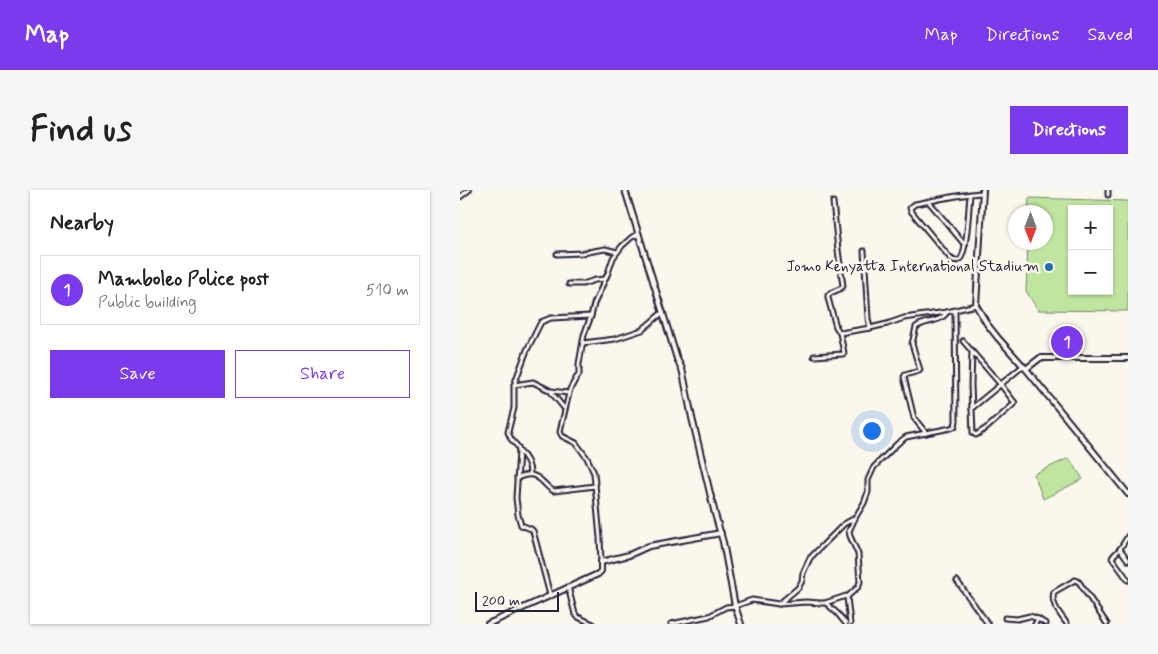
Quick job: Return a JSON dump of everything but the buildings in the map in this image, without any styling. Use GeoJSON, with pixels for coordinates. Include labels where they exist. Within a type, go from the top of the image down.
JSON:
{"type":"FeatureCollection","features":[{"type":"Feature","properties":{"kind":"street"},"geometry":{"type":"LineString","coordinates":[[460,196],[469,190]]}},
{"type":"Feature","properties":{"kind":"street"},"geometry":{"type":"LineString","coordinates":[[625,190],[677,359],[682,369],[692,418],[721,533],[735,606],[741,624]]}},
{"type":"Feature","properties":{"kind":"street"},"geometry":{"type":"LineString","coordinates":[[970,194],[965,246],[962,258],[956,261],[951,259],[910,208],[929,202],[983,191],[976,305],[987,324],[1128,494]]}},
{"type":"Feature","properties":{"kind":"street"},"geometry":{"type":"LineString","coordinates":[[814,356],[844,354],[840,333],[836,326],[828,298],[831,292],[841,289],[843,286],[833,202]]}},
{"type":"Feature","properties":{"kind":"street"},"geometry":{"type":"LineString","coordinates":[[929,202],[965,246]]}},
{"type":"Feature","properties":{"kind":"street"},"geometry":{"type":"LineString","coordinates":[[488,624],[600,573],[601,562],[594,473],[587,458],[576,443],[561,434],[561,427],[568,393],[575,378],[579,375],[584,335],[594,304],[616,252],[639,233]]}},
{"type":"Feature","properties":{"kind":"street"},"geometry":{"type":"LineString","coordinates":[[557,254],[582,254],[606,250],[616,252]]}},
{"type":"Feature","properties":{"kind":"street"},"geometry":{"type":"LineString","coordinates":[[864,251],[870,328]]}},
{"type":"Feature","properties":{"kind":"street"},"geometry":{"type":"LineString","coordinates":[[569,284],[583,284],[605,279]]}},
{"type":"Feature","properties":{"kind":"street"},"geometry":{"type":"LineString","coordinates":[[840,333],[870,328],[904,318],[954,311],[976,305]]}},
{"type":"Feature","properties":{"kind":"street"},"geometry":{"type":"LineString","coordinates":[[672,624],[709,616],[726,607],[752,600],[779,604],[799,602],[825,603],[847,597],[860,584],[858,554],[849,531],[864,503],[868,492],[868,480],[874,467],[901,440],[910,436],[954,428],[956,424],[954,311]]}},
{"type":"Feature","properties":{"kind":"street"},"geometry":{"type":"LineString","coordinates":[[583,343],[615,339],[642,330],[663,312]]}},
{"type":"Feature","properties":{"kind":"street"},"geometry":{"type":"LineString","coordinates":[[927,433],[914,418],[904,377],[920,370],[912,344],[916,327],[943,318],[947,312]]}},
{"type":"Feature","properties":{"kind":"street"},"geometry":{"type":"LineString","coordinates":[[530,474],[529,465],[508,432],[514,408],[514,385],[527,350],[541,322],[551,318],[591,316]]}},
{"type":"Feature","properties":{"kind":"street"},"geometry":{"type":"LineString","coordinates":[[963,340],[1001,385],[1015,404],[976,435],[974,433],[972,408],[972,351]]}},
{"type":"Feature","properties":{"kind":"street"},"geometry":{"type":"LineString","coordinates":[[972,408],[1040,358],[1128,358]]}},
{"type":"Feature","properties":{"kind":"street"},"geometry":{"type":"LineString","coordinates":[[514,385],[533,382],[551,391],[568,393]]}},
{"type":"Feature","properties":{"kind":"street"},"geometry":{"type":"LineString","coordinates":[[551,391],[564,408]]}},
{"type":"Feature","properties":{"kind":"street"},"geometry":{"type":"LineString","coordinates":[[519,451],[516,498],[518,516],[521,525],[533,531],[550,595]]}},
{"type":"Feature","properties":{"kind":"street"},"geometry":{"type":"LineString","coordinates":[[517,478],[530,474],[537,477],[550,490],[596,486]]}},
{"type":"Feature","properties":{"kind":"street"},"geometry":{"type":"LineString","coordinates":[[779,604],[798,588],[810,558],[844,524],[855,518]]}},
{"type":"Feature","properties":{"kind":"street"},"geometry":{"type":"LineString","coordinates":[[601,562],[629,555],[649,546],[721,533]]}},
{"type":"Feature","properties":{"kind":"street"},"geometry":{"type":"LineString","coordinates":[[1128,536],[1112,558],[1128,580]]}},
{"type":"Feature","properties":{"kind":"street"},"geometry":{"type":"LineString","coordinates":[[1120,549],[1128,560]]}},
{"type":"Feature","properties":{"kind":"street"},"geometry":{"type":"LineString","coordinates":[[1067,624],[1053,601],[1053,596],[1054,592],[1075,580],[1079,582],[1107,624]]}},
{"type":"Feature","properties":{"kind":"street"},"geometry":{"type":"LineString","coordinates":[[957,581],[988,624]]}},
{"type":"Feature","properties":{"kind":"street"},"geometry":{"type":"LineString","coordinates":[[568,588],[575,614],[593,624]]}},
{"type":"Feature","properties":{"kind":"street"},"geometry":{"type":"LineString","coordinates":[[847,597],[850,624]]}},
{"type":"Feature","properties":{"kind":"street"},"geometry":{"type":"LineString","coordinates":[[825,603],[846,624]]}},
{"type":"Feature","properties":{"kind":"street"},"geometry":{"type":"LineString","coordinates":[[1005,618],[1030,616],[1046,624]]}},
{"type":"Feature","properties":{"kind":"street"},"geometry":{"type":"LineString","coordinates":[[1035,624],[1038,619]]}},
{"type":"Feature","properties":{"kind":"green space","name":"Jomo Kenyatta International Stadium"},"geometry":{"type":"Polygon","coordinates":[[[1029,198],[1128,201],[1128,311],[1038,310],[1026,291],[1028,250],[1053,250],[1053,205],[1028,205],[1029,198]]]}},
{"type":"Feature","properties":{"kind":"green space"},"geometry":{"type":"Polygon","coordinates":[[[1069,458],[1083,479],[1043,499],[1034,474],[1069,458]]]}},
{"type":"Feature","properties":{"kind":"place","name":"Jomo Kenyatta International Stadium"},"geometry":{"type":"Point","coordinates":[1049,267]}},
{"type":"Feature","properties":{"kind":"place","name":"Mamboleo Police post"},"geometry":{"type":"Point","coordinates":[1067,342]}}]}
